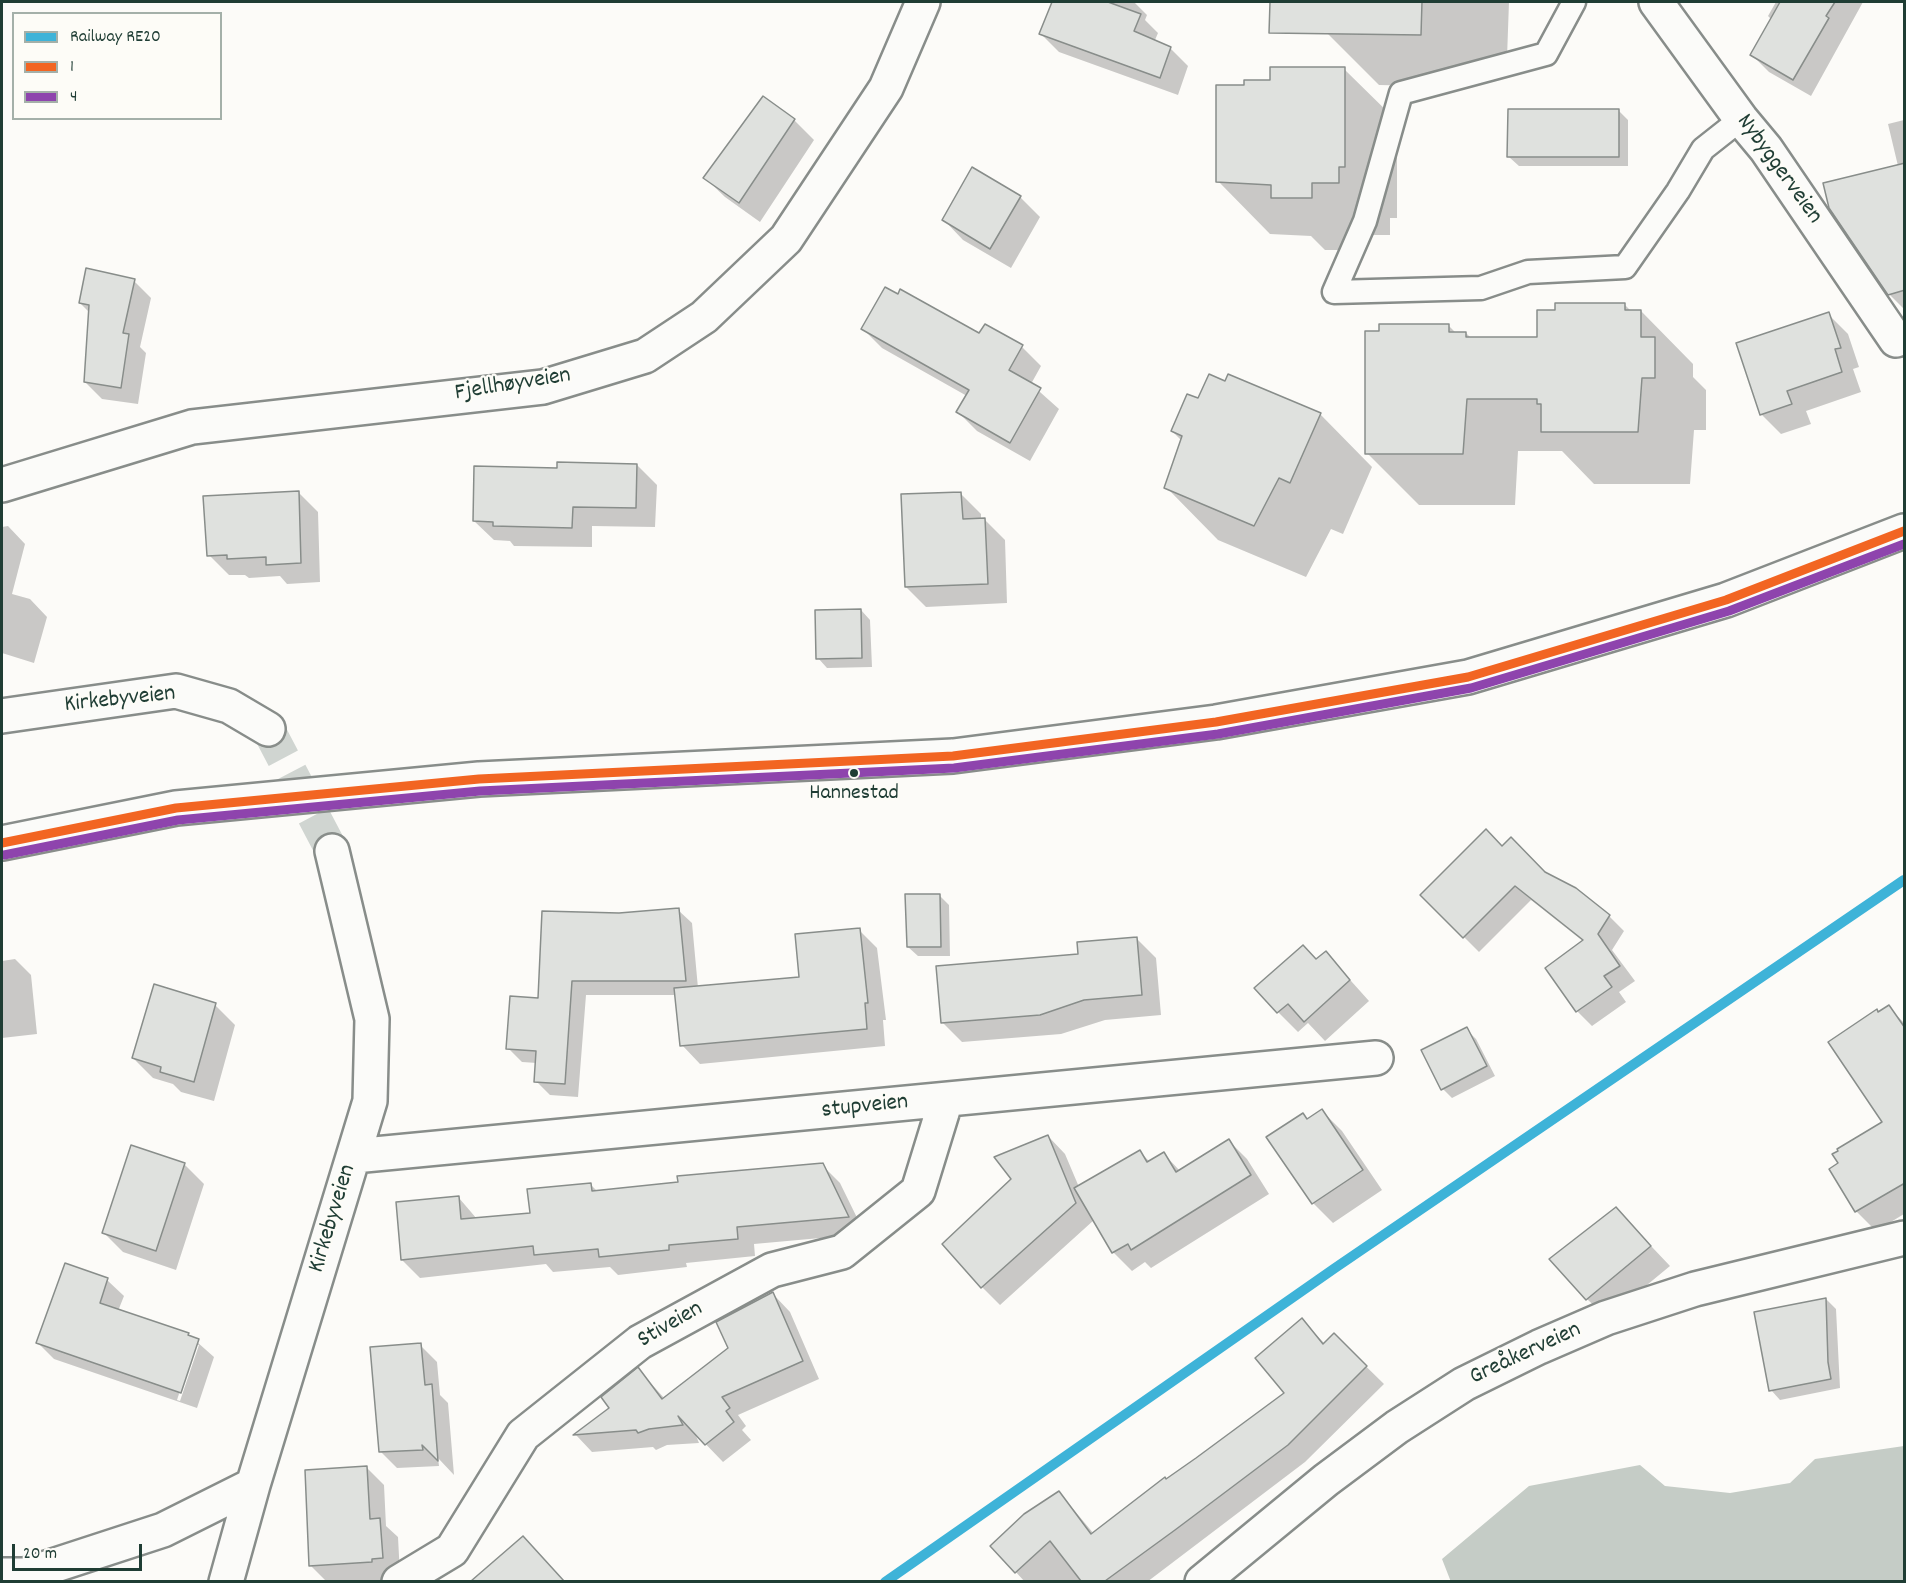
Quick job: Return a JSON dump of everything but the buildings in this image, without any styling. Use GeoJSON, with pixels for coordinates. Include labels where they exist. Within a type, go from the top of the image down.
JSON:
{"type":"FeatureCollection","features":[{"type":"Feature","properties":{"kind":"street","name":"Fjellhøyveien"},"geometry":{"type":"LineString","coordinates":[[2,485],[192,428],[543,387],[645,356],[704,317],[786,239],[886,88],[923,2]]}},
{"type":"Feature","properties":{"kind":"street","name":"Nybyggerveien"},"geometry":{"type":"LineString","coordinates":[[1656,2],[1741,119],[1766,149],[1896,340]]}},
{"type":"Feature","properties":{"kind":"street"},"geometry":{"type":"LineString","coordinates":[[2,843],[176,808],[479,779],[953,756],[1216,722],[1468,677],[1726,600],[1905,531]]}},
{"type":"Feature","properties":{"kind":"street","name":"Kirkebyveien"},"geometry":{"type":"LineString","coordinates":[[2,716],[176,691],[229,706],[268,729]]}},
{"type":"Feature","properties":{"kind":"street","name":"Kirkebyveien"},"geometry":{"type":"LineString","coordinates":[[226,1581],[252,1485],[370,1101],[372,1018],[332,851]]}},
{"type":"Feature","properties":{"kind":"street","name":"stupveien"},"geometry":{"type":"LineString","coordinates":[[354,1156],[1376,1058]]}},
{"type":"Feature","properties":{"kind":"street","name":"Stiveien"},"geometry":{"type":"LineString","coordinates":[[399,1581],[452,1550],[523,1435],[640,1342],[772,1270],[842,1252],[918,1191],[946,1100]]}},
{"type":"Feature","properties":{"kind":"street","name":"Greåkerveien"},"geometry":{"type":"LineString","coordinates":[[1202,1581],[1326,1480],[1397,1427],[1464,1384],[1539,1347],[1606,1318],[1695,1289],[1905,1238]]}},
{"type":"Feature","properties":{"kind":"street"},"geometry":{"type":"LineString","coordinates":[[2,1575],[25,1575],[163,1530],[252,1485]]}},
{"type":"Feature","properties":{"kind":"lane"},"geometry":{"type":"LineString","coordinates":[[1574,2],[1546,54],[1401,93],[1365,221],[1334,292],[1481,288],[1528,272],[1624,267],[1678,191],[1703,149],[1741,119]]}},
{"type":"Feature","properties":{"kind":"shaded area"},"geometry":{"type":"Polygon","coordinates":[[[1904,1446],[1904,1581],[1451,1582],[1442,1559],[1529,1486],[1640,1465],[1665,1486],[1730,1493],[1790,1483],[1815,1459],[1904,1446]]]}},
{"type":"Feature","properties":{"kind":"tunnel"},"geometry":{"type":"LineString","coordinates":[[268,729],[332,851]]}},
{"type":"Feature","properties":{"kind":"rail line","name":"RE20"},"geometry":{"type":"LineString","coordinates":[[885,1582],[1335,1268],[1904,880]]}},
{"type":"Feature","properties":{"kind":"transit line","name":"1"},"geometry":{"type":"LineString","coordinates":[[2,843],[176,808],[479,779],[953,756],[1216,722],[1468,677],[1726,600],[1904,531]]}},
{"type":"Feature","properties":{"kind":"transit line","name":"4"},"geometry":{"type":"LineString","coordinates":[[4,855],[178,820],[480,791],[954,768],[1218,734],[1471,688],[1729,611],[1904,544]]}},
{"type":"Feature","properties":{"kind":"place","name":"Hannestad"},"geometry":{"type":"Point","coordinates":[854,773]}}]}
